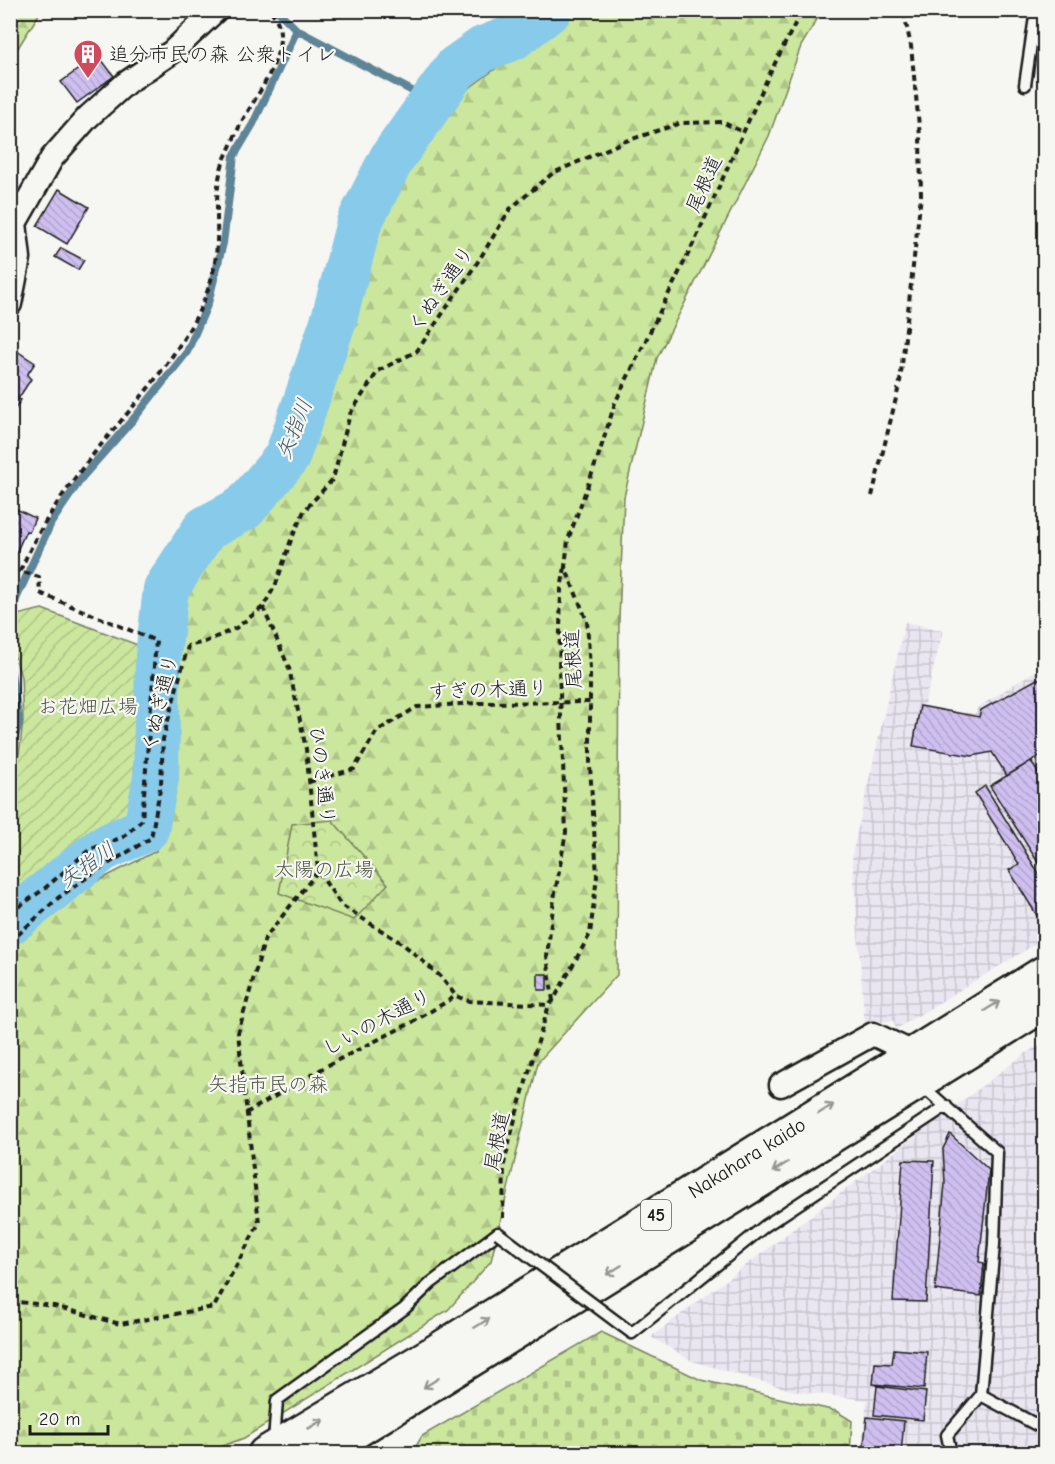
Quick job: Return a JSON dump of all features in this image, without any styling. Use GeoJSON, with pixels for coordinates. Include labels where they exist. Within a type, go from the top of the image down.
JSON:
{"type":"FeatureCollection","features":[{"type":"Feature","properties":{"kind":"main road","name":"Nakahara kaido"},"geometry":{"type":"LineString","coordinates":[[319,1454],[916,1068],[1044,973]]}},
{"type":"Feature","properties":{"kind":"main road","name":"Nakahara kaido"},"geometry":{"type":"LineString","coordinates":[[269,1451],[916,1068],[1044,1004]]}},
{"type":"Feature","properties":{"kind":"street"},"geometry":{"type":"LineString","coordinates":[[10,304],[19,258],[15,224],[52,158],[88,117],[111,96],[172,52],[216,10]]}},
{"type":"Feature","properties":{"kind":"street"},"geometry":{"type":"LineString","coordinates":[[781,1085],[873,1034],[916,1068]]}},
{"type":"Feature","properties":{"kind":"lane"},"geometry":{"type":"LineString","coordinates":[[1025,85],[1036,10]]}},
{"type":"Feature","properties":{"kind":"lane"},"geometry":{"type":"LineString","coordinates":[[916,1068],[946,1107],[997,1152],[994,1244],[981,1395],[947,1435],[951,1454]]}},
{"type":"Feature","properties":{"kind":"lane"},"geometry":{"type":"LineString","coordinates":[[269,1451],[277,1400],[404,1309],[431,1283],[498,1233],[632,1333],[765,1226],[946,1107]]}},
{"type":"Feature","properties":{"kind":"lane"},"geometry":{"type":"LineString","coordinates":[[981,1395],[1044,1429]]}},
{"type":"Feature","properties":{"kind":"path"},"geometry":{"type":"LineString","coordinates":[[10,913],[89,850],[123,837],[142,820],[156,641],[40,593],[39,577],[20,571],[35,537],[61,497],[166,365],[187,334],[206,296],[215,262],[218,198],[223,164],[240,126],[276,62],[280,31],[276,16],[270,10]]}},
{"type":"Feature","properties":{"kind":"path","name":"尾根道"},"geometry":{"type":"LineString","coordinates":[[498,1233],[503,1219],[504,1164],[516,1115],[549,1005],[554,1000],[590,934],[597,876],[590,766],[587,621],[565,567],[568,540],[615,404],[697,236],[768,77],[802,10]]}},
{"type":"Feature","properties":{"kind":"path"},"geometry":{"type":"LineString","coordinates":[[872,496],[900,382],[921,195],[920,136],[911,46],[903,10]]}},
{"type":"Feature","properties":{"kind":"path","name":"くぬぎ通り"},"geometry":{"type":"LineString","coordinates":[[10,942],[58,898],[96,871],[151,838],[161,784],[163,740],[188,646],[205,642],[236,628],[263,607],[276,584],[304,511],[333,479],[350,414],[378,371],[417,351],[479,260],[510,209],[554,173],[623,142],[681,123],[722,122],[743,132]]}},
{"type":"Feature","properties":{"kind":"path"},"geometry":{"type":"LineString","coordinates":[[554,1000],[547,956],[554,899],[567,832],[559,670],[561,589],[565,567]]}},
{"type":"Feature","properties":{"kind":"path","name":"ひのき通り"},"geometry":{"type":"LineString","coordinates":[[263,607],[289,668],[306,748],[318,871],[341,905],[403,944],[440,976],[456,996]]}},
{"type":"Feature","properties":{"kind":"path","name":"すぎの木通り"},"geometry":{"type":"LineString","coordinates":[[309,782],[354,769],[377,731],[417,707],[476,703],[590,702]]}},
{"type":"Feature","properties":{"kind":"path"},"geometry":{"type":"LineString","coordinates":[[10,1301],[54,1306],[120,1324],[214,1307],[259,1223],[238,1033],[265,938],[318,871]]}},
{"type":"Feature","properties":{"kind":"path","name":"しいの木通り"},"geometry":{"type":"LineString","coordinates":[[246,1113],[332,1063],[411,1023],[456,996],[469,1000],[549,1005]]}},
{"type":"Feature","properties":{"kind":"shaded area"},"geometry":{"type":"Polygon","coordinates":[[[905,622],[943,631],[924,706],[975,714],[977,708],[1044,667],[1044,939],[896,1029],[893,1020],[865,1026],[852,855],[905,622]]]}},
{"type":"Feature","properties":{"kind":"shaded area"},"geometry":{"type":"Polygon","coordinates":[[[1044,1042],[1044,1453],[861,1453],[867,1400],[794,1391],[692,1361],[651,1337],[1023,1055],[1044,1042]]]}},
{"type":"Feature","properties":{"kind":"green space"},"geometry":{"type":"Polygon","coordinates":[[[10,11],[41,11],[11,59],[10,11]]]}},
{"type":"Feature","properties":{"kind":"green space","name":"矢指市民の森"},"geometry":{"type":"Polygon","coordinates":[[[574,11],[822,11],[801,46],[769,136],[657,358],[624,497],[619,619],[617,975],[538,1062],[491,1261],[448,1310],[244,1438],[204,1453],[11,1453],[10,937],[39,911],[156,851],[179,686],[166,589],[208,546],[296,477],[382,213],[446,105],[574,11]]]}},
{"type":"Feature","properties":{"kind":"green space","name":"お花畑広場"},"geometry":{"type":"Polygon","coordinates":[[[42,609],[151,650],[155,709],[141,793],[123,826],[72,861],[11,908],[11,775],[19,754],[23,721],[21,677],[11,645],[17,615],[42,609]]]}},
{"type":"Feature","properties":{"kind":"green space","name":"太陽の広場"},"geometry":{"type":"Polygon","coordinates":[[[332,820],[388,884],[354,920],[279,893],[292,824],[332,820]]]}},
{"type":"Feature","properties":{"kind":"green space"},"geometry":{"type":"Polygon","coordinates":[[[601,1332],[701,1380],[836,1411],[852,1421],[850,1453],[412,1453],[422,1436],[601,1332]]]}},
{"type":"Feature","properties":{"kind":"building","name":"追分市民の森 公衆トイレ"},"geometry":{"type":"Polygon","coordinates":[[[98,55],[114,76],[77,103],[61,82],[98,55]]]}},
{"type":"Feature","properties":{"kind":"building"},"geometry":{"type":"Polygon","coordinates":[[[59,189],[89,207],[67,244],[37,226],[59,189]]]}},
{"type":"Feature","properties":{"kind":"building"},"geometry":{"type":"Polygon","coordinates":[[[61,248],[84,260],[78,270],[55,257],[61,248]]]}},
{"type":"Feature","properties":{"kind":"building"},"geometry":{"type":"Polygon","coordinates":[[[17,351],[35,363],[27,375],[31,379],[10,416],[10,355],[13,357],[17,351]]]}},
{"type":"Feature","properties":{"kind":"building"},"geometry":{"type":"Polygon","coordinates":[[[12,507],[35,518],[16,553],[10,551],[12,507]]]}},
{"type":"Feature","properties":{"kind":"building"},"geometry":{"type":"Polygon","coordinates":[[[1037,679],[1044,679],[1044,753],[1007,776],[992,752],[972,756],[913,746],[920,706],[979,717],[981,710],[1037,679]]]}},
{"type":"Feature","properties":{"kind":"building"},"geometry":{"type":"Polygon","coordinates":[[[1031,761],[1044,783],[1044,872],[990,786],[1031,761]]]}},
{"type":"Feature","properties":{"kind":"building"},"geometry":{"type":"Polygon","coordinates":[[[985,786],[1044,882],[1044,927],[1009,870],[1019,864],[975,793],[985,786]]]}},
{"type":"Feature","properties":{"kind":"building"},"geometry":{"type":"Polygon","coordinates":[[[538,974],[547,974],[547,990],[538,990],[538,974]]]}},
{"type":"Feature","properties":{"kind":"building"},"geometry":{"type":"Polygon","coordinates":[[[950,1134],[989,1170],[979,1262],[984,1263],[981,1296],[935,1290],[945,1183],[943,1149],[950,1134]]]}},
{"type":"Feature","properties":{"kind":"building"},"geometry":{"type":"Polygon","coordinates":[[[903,1160],[934,1161],[926,1302],[893,1301],[903,1160]]]}},
{"type":"Feature","properties":{"kind":"building"},"geometry":{"type":"Polygon","coordinates":[[[894,1349],[927,1352],[924,1389],[873,1384],[875,1363],[892,1364],[894,1349]]]}},
{"type":"Feature","properties":{"kind":"building"},"geometry":{"type":"Polygon","coordinates":[[[877,1386],[926,1392],[923,1420],[874,1415],[877,1386]]]}},
{"type":"Feature","properties":{"kind":"building"},"geometry":{"type":"Polygon","coordinates":[[[867,1417],[904,1421],[901,1454],[863,1454],[867,1417]]]}},
{"type":"Feature","properties":{"kind":"waterway"},"geometry":{"type":"LineString","coordinates":[[277,10],[297,30],[433,102]]}},
{"type":"Feature","properties":{"kind":"waterway","name":"矢指川"},"geometry":{"type":"LineString","coordinates":[[10,922],[102,849],[146,829],[156,778],[158,656],[166,589],[205,529],[244,508],[287,457],[334,319],[359,223],[392,158],[456,68],[483,49],[512,38],[549,10]]}},
{"type":"Feature","properties":{"kind":"waterway"},"geometry":{"type":"LineString","coordinates":[[10,617],[51,523],[83,476],[136,416],[187,352],[208,303],[223,243],[234,156],[253,124],[297,30]]}},
{"type":"Feature","properties":{"kind":"waterway"},"geometry":{"type":"LineString","coordinates":[[10,666],[19,722],[10,756]]}},
{"type":"Feature","properties":{"kind":"place","name":"追分市民の森 公衆トイレ"},"geometry":{"type":"Point","coordinates":[88,80]}}]}
